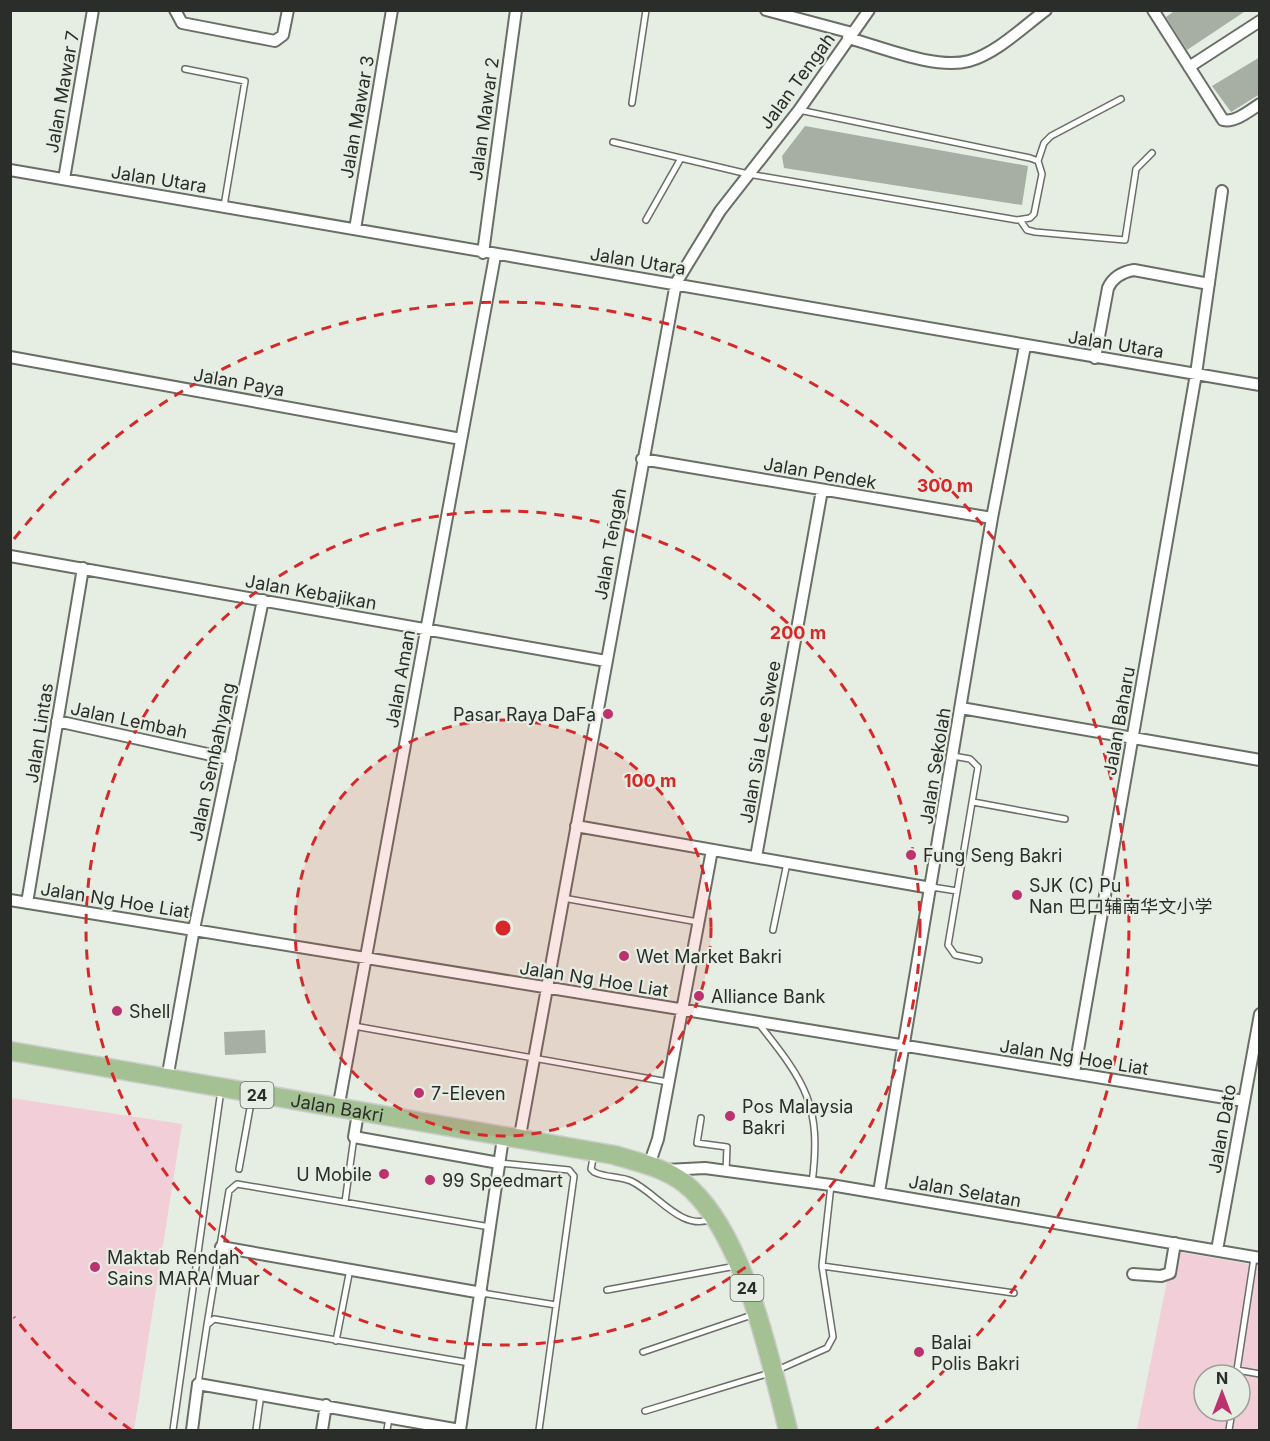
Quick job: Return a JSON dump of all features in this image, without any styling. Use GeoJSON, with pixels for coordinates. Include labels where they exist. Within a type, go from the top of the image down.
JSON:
{"type":"FeatureCollection","features":[{"type":"Feature","properties":{"kind":"main road","name":"Jalan Bakri"},"geometry":{"type":"LineString","coordinates":[[10,1051],[511,1139],[594,1152],[656,1156]]}},
{"type":"Feature","properties":{"kind":"main road","name":"24"},"geometry":{"type":"LineString","coordinates":[[656,1156],[691,1189],[714,1218],[738,1265],[758,1314],[788,1431]]}},
{"type":"Feature","properties":{"kind":"street","name":"Jalan Mawar 7"},"geometry":{"type":"LineString","coordinates":[[64,180],[93,10]]}},
{"type":"Feature","properties":{"kind":"street"},"geometry":{"type":"LineString","coordinates":[[175,10],[182,22],[274,40],[283,35],[288,10]]}},
{"type":"Feature","properties":{"kind":"street","name":"Jalan Mawar 3"},"geometry":{"type":"LineString","coordinates":[[355,229],[392,10]]}},
{"type":"Feature","properties":{"kind":"street","name":"Jalan Mawar 2"},"geometry":{"type":"LineString","coordinates":[[483,248],[516,10]]}},
{"type":"Feature","properties":{"kind":"street"},"geometry":{"type":"LineString","coordinates":[[766,10],[924,59],[946,62],[969,61],[988,52],[1046,10]]}},
{"type":"Feature","properties":{"kind":"street","name":"Jalan Tengah"},"geometry":{"type":"LineString","coordinates":[[462,1430],[499,1163],[511,1139],[534,1059],[676,283],[720,211],[799,110],[869,10]]}},
{"type":"Feature","properties":{"kind":"street"},"geometry":{"type":"LineString","coordinates":[[1156,11],[1223,120],[1228,121],[1241,116],[1260,104]]}},
{"type":"Feature","properties":{"kind":"street"},"geometry":{"type":"LineString","coordinates":[[1189,67],[1260,21]]}},
{"type":"Feature","properties":{"kind":"street","name":"Jalan Utara"},"geometry":{"type":"LineString","coordinates":[[10,170],[225,203],[355,229],[483,248],[495,256],[676,283],[1025,346],[1260,385]]}},
{"type":"Feature","properties":{"kind":"street","name":"Jalan Baharu"},"geometry":{"type":"LineString","coordinates":[[1074,1073],[1196,374],[1222,192]]}},
{"type":"Feature","properties":{"kind":"street","name":"Jalan Aman"},"geometry":{"type":"LineString","coordinates":[[338,1109],[495,256]]}},
{"type":"Feature","properties":{"kind":"street"},"geometry":{"type":"LineString","coordinates":[[1095,358],[1108,288],[1111,282],[1123,273],[1134,270],[1209,284]]}},
{"type":"Feature","properties":{"kind":"street","name":"Jalan Sekolah"},"geometry":{"type":"LineString","coordinates":[[879,1192],[992,519],[1025,346]]}},
{"type":"Feature","properties":{"kind":"street","name":"Jalan Paya"},"geometry":{"type":"LineString","coordinates":[[10,357],[461,439]]}},
{"type":"Feature","properties":{"kind":"street","name":"Jalan Pendek"},"geometry":{"type":"LineString","coordinates":[[642,459],[992,519]]}},
{"type":"Feature","properties":{"kind":"street","name":"Jalan Sia Lee Swee"},"geometry":{"type":"LineString","coordinates":[[756,857],[822,490]]}},
{"type":"Feature","properties":{"kind":"street","name":"Jalan Kebajikan"},"geometry":{"type":"LineString","coordinates":[[10,556],[606,661]]}},
{"type":"Feature","properties":{"kind":"street","name":"Jalan Lintas"},"geometry":{"type":"LineString","coordinates":[[27,903],[83,568]]}},
{"type":"Feature","properties":{"kind":"street","name":"Jalan Sembahyang"},"geometry":{"type":"LineString","coordinates":[[167,1079],[192,936],[263,600]]}},
{"type":"Feature","properties":{"kind":"street"},"geometry":{"type":"LineString","coordinates":[[961,708],[1260,760]]}},
{"type":"Feature","properties":{"kind":"street","name":"Jalan Lembah"},"geometry":{"type":"LineString","coordinates":[[57,721],[230,759]]}},
{"type":"Feature","properties":{"kind":"street"},"geometry":{"type":"LineString","coordinates":[[576,826],[931,887]]}},
{"type":"Feature","properties":{"kind":"street"},"geometry":{"type":"LineString","coordinates":[[656,1156],[712,850]]}},
{"type":"Feature","properties":{"kind":"street","name":"Jalan Ng Hoe Liat"},"geometry":{"type":"LineString","coordinates":[[10,900],[192,936],[366,958],[1244,1101]]}},
{"type":"Feature","properties":{"kind":"street","name":"Jalan Dato"},"geometry":{"type":"LineString","coordinates":[[1218,1247],[1260,1014]]}},
{"type":"Feature","properties":{"kind":"street"},"geometry":{"type":"LineString","coordinates":[[358,1113],[354,1137],[499,1163]]}},
{"type":"Feature","properties":{"kind":"street","name":"Jalan Selatan"},"geometry":{"type":"LineString","coordinates":[[656,1156],[705,1168],[879,1192],[1175,1243],[1218,1247],[1257,1258]]}},
{"type":"Feature","properties":{"kind":"street"},"geometry":{"type":"LineString","coordinates":[[1133,1274],[1161,1276],[1170,1273],[1175,1243]]}},
{"type":"Feature","properties":{"kind":"street"},"geometry":{"type":"LineString","coordinates":[[221,1247],[482,1293]]}},
{"type":"Feature","properties":{"kind":"street"},"geometry":{"type":"LineString","coordinates":[[192,1431],[198,1384],[462,1430]]}},
{"type":"Feature","properties":{"kind":"street"},"geometry":{"type":"LineString","coordinates":[[322,1431],[326,1406]]}},
{"type":"Feature","properties":{"kind":"lane"},"geometry":{"type":"LineString","coordinates":[[632,103],[646,10]]}},
{"type":"Feature","properties":{"kind":"lane"},"geometry":{"type":"LineString","coordinates":[[185,69],[245,81],[225,203]]}},
{"type":"Feature","properties":{"kind":"lane"},"geometry":{"type":"LineString","coordinates":[[613,142],[680,160],[748,174],[1020,220],[1030,218],[1034,214],[1042,174],[1038,161],[1044,143],[1051,136],[1120,99]]}},
{"type":"Feature","properties":{"kind":"lane"},"geometry":{"type":"LineString","coordinates":[[799,110],[1038,161]]}},
{"type":"Feature","properties":{"kind":"lane"},"geometry":{"type":"LineString","coordinates":[[1020,220],[1027,230],[1035,232],[1125,240],[1136,169],[1152,153]]}},
{"type":"Feature","properties":{"kind":"lane"},"geometry":{"type":"LineString","coordinates":[[646,220],[680,160]]}},
{"type":"Feature","properties":{"kind":"lane"},"geometry":{"type":"LineString","coordinates":[[953,756],[970,759],[978,767],[949,948],[955,955],[979,960]]}},
{"type":"Feature","properties":{"kind":"lane"},"geometry":{"type":"LineString","coordinates":[[973,802],[1065,819]]}},
{"type":"Feature","properties":{"kind":"lane"},"geometry":{"type":"LineString","coordinates":[[773,930],[787,863]]}},
{"type":"Feature","properties":{"kind":"lane"},"geometry":{"type":"LineString","coordinates":[[931,887],[957,891]]}},
{"type":"Feature","properties":{"kind":"lane"},"geometry":{"type":"LineString","coordinates":[[563,898],[698,922]]}},
{"type":"Feature","properties":{"kind":"lane"},"geometry":{"type":"LineString","coordinates":[[757,1022],[804,1088],[814,1117],[817,1146],[812,1183]]}},
{"type":"Feature","properties":{"kind":"lane"},"geometry":{"type":"LineString","coordinates":[[354,1026],[668,1082]]}},
{"type":"Feature","properties":{"kind":"lane"},"geometry":{"type":"LineString","coordinates":[[173,1431],[221,1088]]}},
{"type":"Feature","properties":{"kind":"lane"},"geometry":{"type":"LineString","coordinates":[[239,1169],[252,1094]]}},
{"type":"Feature","properties":{"kind":"lane"},"geometry":{"type":"LineString","coordinates":[[701,1118],[697,1143],[727,1147],[726,1171]]}},
{"type":"Feature","properties":{"kind":"lane"},"geometry":{"type":"LineString","coordinates":[[345,1202],[354,1137]]}},
{"type":"Feature","properties":{"kind":"lane"},"geometry":{"type":"LineString","coordinates":[[594,1152],[591,1168],[594,1172],[632,1182],[660,1199],[682,1219],[700,1222],[714,1218]]}},
{"type":"Feature","properties":{"kind":"lane"},"geometry":{"type":"LineString","coordinates":[[499,1163],[569,1170],[573,1173],[539,1431]]}},
{"type":"Feature","properties":{"kind":"lane"},"geometry":{"type":"LineString","coordinates":[[198,1384],[229,1191],[237,1184],[490,1227]]}},
{"type":"Feature","properties":{"kind":"lane"},"geometry":{"type":"LineString","coordinates":[[645,1411],[774,1372],[818,1354],[831,1343],[833,1336],[822,1266],[831,1185]]}},
{"type":"Feature","properties":{"kind":"lane"},"geometry":{"type":"LineString","coordinates":[[1239,1363],[1257,1258]]}},
{"type":"Feature","properties":{"kind":"lane"},"geometry":{"type":"LineString","coordinates":[[607,1290],[738,1265]]}},
{"type":"Feature","properties":{"kind":"lane"},"geometry":{"type":"LineString","coordinates":[[822,1266],[1014,1293]]}},
{"type":"Feature","properties":{"kind":"lane"},"geometry":{"type":"LineString","coordinates":[[336,1341],[350,1269]]}},
{"type":"Feature","properties":{"kind":"lane"},"geometry":{"type":"LineString","coordinates":[[482,1293],[556,1305]]}},
{"type":"Feature","properties":{"kind":"lane"},"geometry":{"type":"LineString","coordinates":[[643,1352],[758,1314]]}},
{"type":"Feature","properties":{"kind":"lane"},"geometry":{"type":"LineString","coordinates":[[207,1325],[219,1319],[471,1364]]}},
{"type":"Feature","properties":{"kind":"lane"},"geometry":{"type":"LineString","coordinates":[[256,1431],[261,1394]]}},
{"type":"Feature","properties":{"kind":"lane"},"geometry":{"type":"LineString","coordinates":[[387,1431],[390,1417]]}},
{"type":"Feature","properties":{"kind":"shaded area","name":"Maktab Rendah Sains MARA Muar"},"geometry":{"type":"Polygon","coordinates":[[[11,1098],[182,1124],[134,1430],[11,1430],[11,1098]]]}},
{"type":"Feature","properties":{"kind":"shaded area"},"geometry":{"type":"Polygon","coordinates":[[[1173,1251],[1259,1266],[1259,1430],[1137,1430],[1173,1251]]]}},
{"type":"Feature","properties":{"kind":"building"},"geometry":{"type":"Polygon","coordinates":[[[1176,10],[1247,10],[1187,50],[1166,17],[1176,10]]]}},
{"type":"Feature","properties":{"kind":"building"},"geometry":{"type":"Polygon","coordinates":[[[1260,57],[1260,94],[1231,112],[1212,86],[1260,57]]]}},
{"type":"Feature","properties":{"kind":"building"},"geometry":{"type":"Polygon","coordinates":[[[805,126],[1028,166],[1022,205],[784,168],[782,156],[805,126]]]}},
{"type":"Feature","properties":{"kind":"building"},"geometry":{"type":"Polygon","coordinates":[[[265,1030],[266,1053],[225,1055],[224,1032],[265,1030]]]}},
{"type":"Feature","properties":{"kind":"place","name":"Pasar Raya DaFa"},"geometry":{"type":"Point","coordinates":[608,714]}},
{"type":"Feature","properties":{"kind":"place","name":"Fung Seng Bakri"},"geometry":{"type":"Point","coordinates":[911,855]}},
{"type":"Feature","properties":{"kind":"place","name":"SJK (C) Pu Nan 巴口辅南华文小学"},"geometry":{"type":"Point","coordinates":[1017,895]}},
{"type":"Feature","properties":{"kind":"place","name":"Wet Market Bakri"},"geometry":{"type":"Point","coordinates":[624,956]}},
{"type":"Feature","properties":{"kind":"place","name":"Alliance Bank"},"geometry":{"type":"Point","coordinates":[699,996]}},
{"type":"Feature","properties":{"kind":"place","name":"Shell"},"geometry":{"type":"Point","coordinates":[117,1011]}},
{"type":"Feature","properties":{"kind":"place","name":"7-Eleven"},"geometry":{"type":"Point","coordinates":[419,1093]}},
{"type":"Feature","properties":{"kind":"place","name":"Pos Malaysia Bakri"},"geometry":{"type":"Point","coordinates":[730,1116]}},
{"type":"Feature","properties":{"kind":"place","name":"U Mobile"},"geometry":{"type":"Point","coordinates":[384,1174]}},
{"type":"Feature","properties":{"kind":"place","name":"99 Speedmart"},"geometry":{"type":"Point","coordinates":[430,1180]}},
{"type":"Feature","properties":{"kind":"place","name":"Maktab Rendah Sains MARA Muar"},"geometry":{"type":"Point","coordinates":[95,1267]}},
{"type":"Feature","properties":{"kind":"place","name":"Balai Polis Bakri"},"geometry":{"type":"Point","coordinates":[919,1352]}}]}
